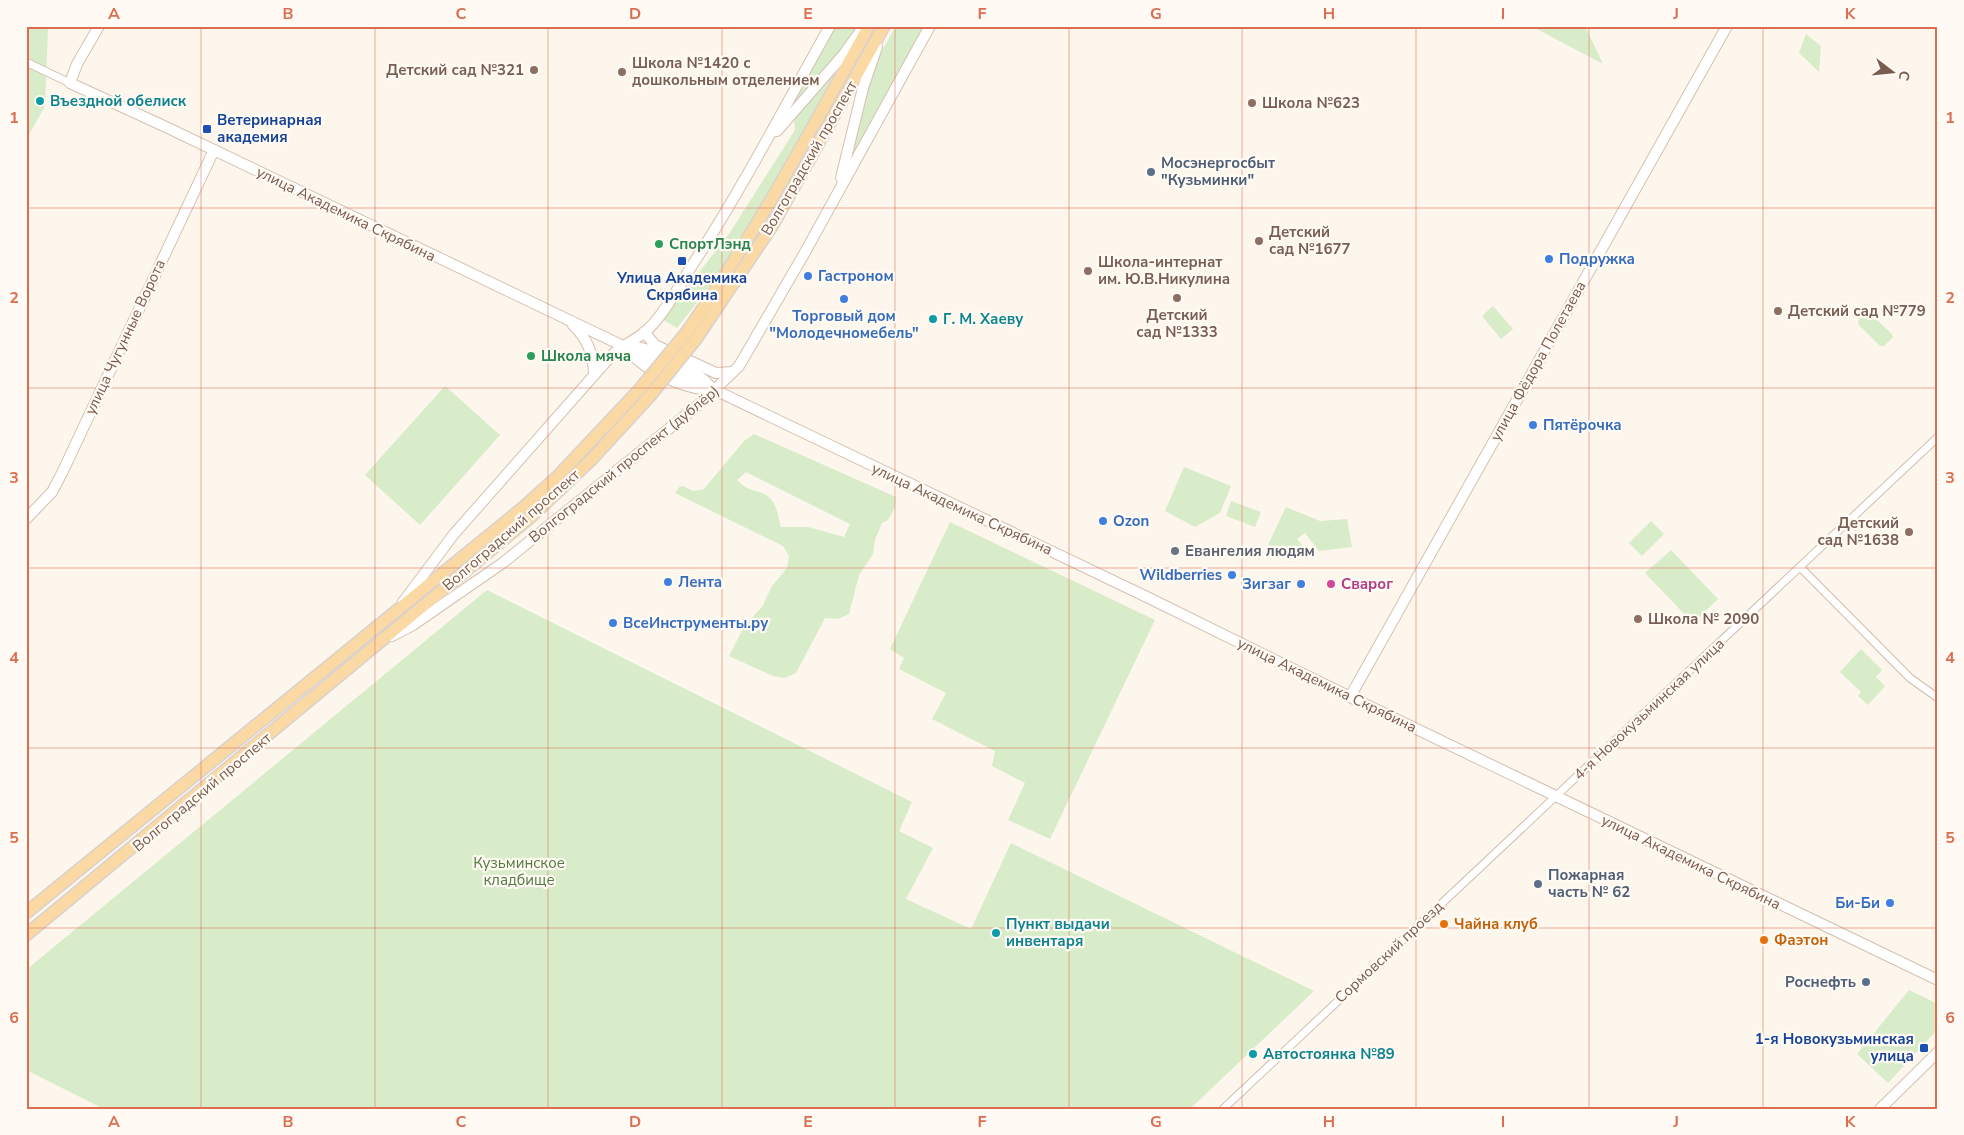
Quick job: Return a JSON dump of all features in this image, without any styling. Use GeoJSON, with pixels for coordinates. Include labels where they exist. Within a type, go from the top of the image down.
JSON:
{"type":"FeatureCollection","features":[{"type":"Feature","properties":{"kind":"main road"},"geometry":{"type":"LineString","coordinates":[[70,83],[77,64],[99,26]]}},
{"type":"Feature","properties":{"kind":"main road"},"geometry":{"type":"LineString","coordinates":[[402,604],[454,534],[594,375],[622,345],[644,332],[686,275],[761,152],[830,26]]}},
{"type":"Feature","properties":{"kind":"main road"},"geometry":{"type":"LineString","coordinates":[[761,152],[844,54],[864,26]]}},
{"type":"Feature","properties":{"kind":"main road","name":"Волгоградский проспект"},"geometry":{"type":"LineString","coordinates":[[26,913],[402,604],[525,506],[556,477],[691,336],[717,289],[767,210],[869,26]]}},
{"type":"Feature","properties":{"kind":"main road"},"geometry":{"type":"LineString","coordinates":[[837,193],[868,71],[884,26]]}},
{"type":"Feature","properties":{"kind":"main road","name":"Волгоградский проспект"},"geometry":{"type":"LineString","coordinates":[[26,935],[382,641],[560,490],[649,397],[691,336],[772,226],[884,26]]}},
{"type":"Feature","properties":{"kind":"main road","name":"Волгоградский проспект (дублёр)"},"geometry":{"type":"LineString","coordinates":[[382,641],[413,625],[504,562],[715,391],[734,372],[787,284],[930,26]]}},
{"type":"Feature","properties":{"kind":"main road","name":"улица Фёдора Полетаева"},"geometry":{"type":"LineString","coordinates":[[1350,697],[1727,26]]}},
{"type":"Feature","properties":{"kind":"main road","name":"улица Академика Скрябина"},"geometry":{"type":"LineString","coordinates":[[70,83],[622,345],[649,349],[699,374],[715,391]]}},
{"type":"Feature","properties":{"kind":"main road","name":"улица Чугунные Ворота"},"geometry":{"type":"LineString","coordinates":[[26,519],[48,496],[59,479],[214,150]]}},
{"type":"Feature","properties":{"kind":"main road"},"geometry":{"type":"LineString","coordinates":[[568,320],[587,344],[592,359],[594,375]]}},
{"type":"Feature","properties":{"kind":"main road"},"geometry":{"type":"LineString","coordinates":[[644,332],[656,345],[716,373],[734,372]]}},
{"type":"Feature","properties":{"kind":"main road","name":"улица Академика Скрябина"},"geometry":{"type":"LineString","coordinates":[[622,345],[639,363],[690,388],[715,391],[1265,654],[1556,797],[1938,980]]}},
{"type":"Feature","properties":{"kind":"main road"},"geometry":{"type":"LineString","coordinates":[[1880,1109],[1938,1052]]}},
{"type":"Feature","properties":{"kind":"street"},"geometry":{"type":"LineString","coordinates":[[26,62],[70,83]]}},
{"type":"Feature","properties":{"kind":"street","name":"4-я Новокузьминская улица"},"geometry":{"type":"LineString","coordinates":[[1556,797],[1938,436]]}},
{"type":"Feature","properties":{"kind":"street"},"geometry":{"type":"LineString","coordinates":[[1800,567],[1910,678],[1938,698]]}},
{"type":"Feature","properties":{"kind":"street","name":"Сормовский проезд"},"geometry":{"type":"LineString","coordinates":[[1223,1109],[1556,797]]}},
{"type":"Feature","properties":{"kind":"green space"},"geometry":{"type":"Polygon","coordinates":[[[26,26],[50,26],[48,30],[45,106],[26,140],[26,26]]]}},
{"type":"Feature","properties":{"kind":"green space"},"geometry":{"type":"Polygon","coordinates":[[[834,26],[859,26],[849,44],[786,114],[834,26]]]}},
{"type":"Feature","properties":{"kind":"green space"},"geometry":{"type":"Polygon","coordinates":[[[896,26],[926,26],[857,150],[851,150],[873,67],[896,26]]]}},
{"type":"Feature","properties":{"kind":"green space"},"geometry":{"type":"Polygon","coordinates":[[[1531,26],[1585,26],[1603,64],[1531,26]]]}},
{"type":"Feature","properties":{"kind":"green space"},"geometry":{"type":"Polygon","coordinates":[[[1806,34],[1821,46],[1819,72],[1799,53],[1806,34]]]}},
{"type":"Feature","properties":{"kind":"green space"},"geometry":{"type":"Polygon","coordinates":[[[843,62],[766,199],[724,265],[677,328],[662,319],[729,234],[795,130],[794,118],[843,62]]]}},
{"type":"Feature","properties":{"kind":"green space"},"geometry":{"type":"Polygon","coordinates":[[[1493,306],[1513,329],[1501,339],[1482,316],[1493,306]]]}},
{"type":"Feature","properties":{"kind":"green space"},"geometry":{"type":"Polygon","coordinates":[[[1866,310],[1892,334],[1893,337],[1884,346],[1880,346],[1858,324],[1859,318],[1866,310]]]}},
{"type":"Feature","properties":{"kind":"green space"},"geometry":{"type":"Polygon","coordinates":[[[445,386],[500,435],[420,525],[365,475],[445,386]]]}},
{"type":"Feature","properties":{"kind":"green space"},"geometry":{"type":"Polygon","coordinates":[[[754,434],[896,497],[895,508],[888,520],[882,523],[875,540],[873,554],[859,575],[849,614],[838,619],[825,618],[796,673],[785,678],[773,676],[729,656],[745,625],[762,607],[772,586],[787,568],[789,556],[783,546],[675,493],[679,487],[683,486],[693,491],[704,489],[744,441],[754,434]],[[746,472],[737,480],[746,487],[766,495],[772,500],[776,507],[781,527],[808,527],[844,537],[850,524],[746,472]]]}},
{"type":"Feature","properties":{"kind":"green space"},"geometry":{"type":"Polygon","coordinates":[[[1184,467],[1231,486],[1220,513],[1195,527],[1165,511],[1184,467]]]}},
{"type":"Feature","properties":{"kind":"green space"},"geometry":{"type":"Polygon","coordinates":[[[1231,501],[1261,512],[1255,527],[1226,516],[1231,501]]]}},
{"type":"Feature","properties":{"kind":"green space"},"geometry":{"type":"Polygon","coordinates":[[[1286,507],[1320,521],[1347,519],[1352,547],[1319,551],[1305,533],[1297,539],[1307,551],[1287,554],[1268,545],[1286,507]]]}},
{"type":"Feature","properties":{"kind":"green space"},"geometry":{"type":"Polygon","coordinates":[[[1651,521],[1664,534],[1642,556],[1629,543],[1651,521]]]}},
{"type":"Feature","properties":{"kind":"green space"},"geometry":{"type":"Polygon","coordinates":[[[950,522],[1155,620],[1050,839],[1008,820],[1025,783],[992,766],[995,751],[932,719],[946,693],[899,669],[904,658],[890,649],[950,522]]]}},
{"type":"Feature","properties":{"kind":"green space"},"geometry":{"type":"Polygon","coordinates":[[[1671,550],[1718,599],[1693,623],[1645,573],[1671,550]]]}},
{"type":"Feature","properties":{"kind":"green space","name":"Кузьминское кладбище"},"geometry":{"type":"Polygon","coordinates":[[[487,590],[912,802],[899,831],[933,848],[906,899],[971,929],[1011,843],[1314,991],[1190,1109],[104,1109],[26,1070],[26,970],[487,590]]]}},
{"type":"Feature","properties":{"kind":"green space"},"geometry":{"type":"Polygon","coordinates":[[[1861,649],[1882,670],[1876,677],[1885,686],[1868,705],[1858,696],[1861,692],[1840,672],[1861,649]]]}},
{"type":"Feature","properties":{"kind":"green space"},"geometry":{"type":"Polygon","coordinates":[[[1909,990],[1938,1004],[1938,1029],[1888,1083],[1857,1054],[1909,990]]]}},
{"type":"Feature","properties":{"kind":"place","name":"Детский сад №321"},"geometry":{"type":"Point","coordinates":[534,70]}},
{"type":"Feature","properties":{"kind":"place","name":"Школа №1420 с дошкольным отделением"},"geometry":{"type":"Point","coordinates":[622,72]}},
{"type":"Feature","properties":{"kind":"place","name":"Въездной обелиск"},"geometry":{"type":"Point","coordinates":[40,101]}},
{"type":"Feature","properties":{"kind":"place","name":"Школа №623"},"geometry":{"type":"Point","coordinates":[1252,103]}},
{"type":"Feature","properties":{"kind":"place","name":"Ветеринарная академия"},"geometry":{"type":"Point","coordinates":[207,129]}},
{"type":"Feature","properties":{"kind":"place","name":"Мосэнергосбыт \"Кузьминки\""},"geometry":{"type":"Point","coordinates":[1151,172]}},
{"type":"Feature","properties":{"kind":"place","name":"Детский сад №1677"},"geometry":{"type":"Point","coordinates":[1259,241]}},
{"type":"Feature","properties":{"kind":"place","name":"СпортЛэнд"},"geometry":{"type":"Point","coordinates":[659,244]}},
{"type":"Feature","properties":{"kind":"place","name":"Подружка"},"geometry":{"type":"Point","coordinates":[1549,259]}},
{"type":"Feature","properties":{"kind":"place","name":"Улица Академика Скрябина"},"geometry":{"type":"Point","coordinates":[682,261]}},
{"type":"Feature","properties":{"kind":"place","name":"Школа-интернат им. Ю.В.Никулина"},"geometry":{"type":"Point","coordinates":[1088,271]}},
{"type":"Feature","properties":{"kind":"place","name":"Гастроном"},"geometry":{"type":"Point","coordinates":[808,276]}},
{"type":"Feature","properties":{"kind":"place","name":"Детский сад №1333"},"geometry":{"type":"Point","coordinates":[1177,298]}},
{"type":"Feature","properties":{"kind":"place","name":"Торговый дом \"Молодечномебель\""},"geometry":{"type":"Point","coordinates":[844,299]}},
{"type":"Feature","properties":{"kind":"place","name":"Детский сад №779"},"geometry":{"type":"Point","coordinates":[1778,311]}},
{"type":"Feature","properties":{"kind":"place","name":"Г. М. Хаеву"},"geometry":{"type":"Point","coordinates":[933,319]}},
{"type":"Feature","properties":{"kind":"place","name":"Школа мяча"},"geometry":{"type":"Point","coordinates":[531,356]}},
{"type":"Feature","properties":{"kind":"place","name":"Пятёрочка"},"geometry":{"type":"Point","coordinates":[1533,425]}},
{"type":"Feature","properties":{"kind":"place","name":"Ozon"},"geometry":{"type":"Point","coordinates":[1103,521]}},
{"type":"Feature","properties":{"kind":"place","name":"Детский сад №1638"},"geometry":{"type":"Point","coordinates":[1909,532]}},
{"type":"Feature","properties":{"kind":"place","name":"Евангелия людям"},"geometry":{"type":"Point","coordinates":[1175,551]}},
{"type":"Feature","properties":{"kind":"place","name":"Wildberries"},"geometry":{"type":"Point","coordinates":[1232,575]}},
{"type":"Feature","properties":{"kind":"place","name":"Лента"},"geometry":{"type":"Point","coordinates":[668,582]}},
{"type":"Feature","properties":{"kind":"place","name":"Зигзаг"},"geometry":{"type":"Point","coordinates":[1301,584]}},
{"type":"Feature","properties":{"kind":"place","name":"Сварог"},"geometry":{"type":"Point","coordinates":[1331,584]}},
{"type":"Feature","properties":{"kind":"place","name":"Школа № 2090"},"geometry":{"type":"Point","coordinates":[1638,619]}},
{"type":"Feature","properties":{"kind":"place","name":"ВсеИнструменты.ру"},"geometry":{"type":"Point","coordinates":[613,623]}},
{"type":"Feature","properties":{"kind":"place","name":"Пожарная часть № 62"},"geometry":{"type":"Point","coordinates":[1538,884]}},
{"type":"Feature","properties":{"kind":"place","name":"Би-Би"},"geometry":{"type":"Point","coordinates":[1890,903]}},
{"type":"Feature","properties":{"kind":"place","name":"Чайна клуб"},"geometry":{"type":"Point","coordinates":[1444,924]}},
{"type":"Feature","properties":{"kind":"place","name":"Пункт выдачи инвентаря"},"geometry":{"type":"Point","coordinates":[996,933]}},
{"type":"Feature","properties":{"kind":"place","name":"Фаэтон"},"geometry":{"type":"Point","coordinates":[1764,940]}},
{"type":"Feature","properties":{"kind":"place","name":"Роснефть"},"geometry":{"type":"Point","coordinates":[1866,982]}},
{"type":"Feature","properties":{"kind":"place","name":"1-я Новокузьминская улица"},"geometry":{"type":"Point","coordinates":[1924,1048]}},
{"type":"Feature","properties":{"kind":"place","name":"Автостоянка №89"},"geometry":{"type":"Point","coordinates":[1253,1054]}}]}
